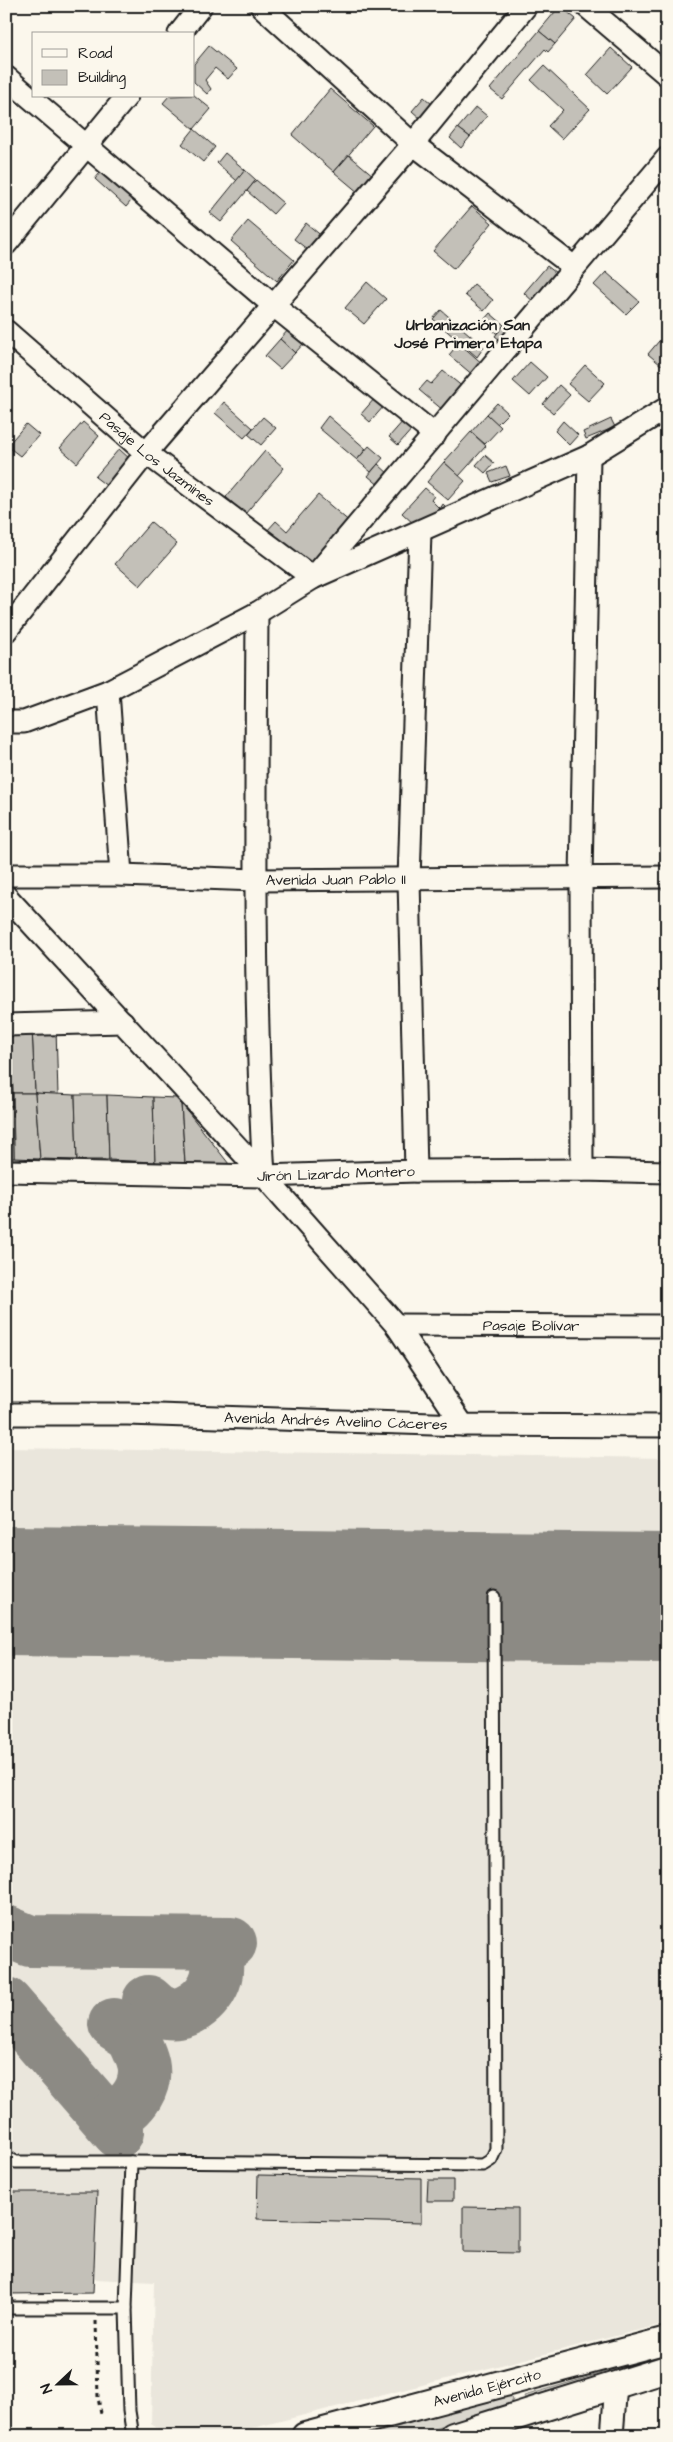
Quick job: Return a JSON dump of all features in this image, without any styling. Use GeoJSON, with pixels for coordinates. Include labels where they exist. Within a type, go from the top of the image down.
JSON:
{"type":"FeatureCollection","features":[{"type":"Feature","properties":{"kind":"street"},"geometry":{"type":"LineString","coordinates":[[180,32],[201,6]]}},
{"type":"Feature","properties":{"kind":"street"},"geometry":{"type":"LineString","coordinates":[[261,6],[413,144],[574,267]]}},
{"type":"Feature","properties":{"kind":"street"},"geometry":{"type":"LineString","coordinates":[[6,631],[146,453],[413,144],[526,6]]}},
{"type":"Feature","properties":{"kind":"street"},"geometry":{"type":"LineString","coordinates":[[586,6],[667,75]]}},
{"type":"Feature","properties":{"kind":"street"},"geometry":{"type":"LineString","coordinates":[[6,77],[274,306],[435,435]]}},
{"type":"Feature","properties":{"kind":"street"},"geometry":{"type":"LineString","coordinates":[[6,244],[125,98]]}},
{"type":"Feature","properties":{"kind":"street"},"geometry":{"type":"LineString","coordinates":[[314,578],[667,158]]}},
{"type":"Feature","properties":{"kind":"street","name":"Pasaje Los Jazmines"},"geometry":{"type":"LineString","coordinates":[[6,331],[146,453],[314,578]]}},
{"type":"Feature","properties":{"kind":"street"},"geometry":{"type":"LineString","coordinates":[[6,736],[15,722],[108,691],[257,613],[314,578],[589,456],[667,408]]}},
{"type":"Feature","properties":{"kind":"street"},"geometry":{"type":"LineString","coordinates":[[582,1170],[581,878],[589,456]]}},
{"type":"Feature","properties":{"kind":"street"},"geometry":{"type":"LineString","coordinates":[[416,1171],[409,880],[420,532]]}},
{"type":"Feature","properties":{"kind":"street"},"geometry":{"type":"LineString","coordinates":[[257,613],[256,880],[260,1110],[264,1176]]}},
{"type":"Feature","properties":{"kind":"street"},"geometry":{"type":"LineString","coordinates":[[108,691],[121,875]]}},
{"type":"Feature","properties":{"kind":"street","name":"Avenida Juan Pablo II"},"geometry":{"type":"LineString","coordinates":[[6,875],[121,875],[256,880],[667,877]]}},
{"type":"Feature","properties":{"kind":"street"},"geometry":{"type":"LineString","coordinates":[[6,896],[264,1176],[396,1325],[463,1425]]}},
{"type":"Feature","properties":{"kind":"street"},"geometry":{"type":"LineString","coordinates":[[6,1025],[123,1022]]}},
{"type":"Feature","properties":{"kind":"street","name":"Jirón Lizardo Montero"},"geometry":{"type":"LineString","coordinates":[[6,1171],[264,1176],[416,1171],[582,1170],[667,1172]]}},
{"type":"Feature","properties":{"kind":"street","name":"Pasaje Bolívar"},"geometry":{"type":"LineString","coordinates":[[396,1325],[667,1326]]}},
{"type":"Feature","properties":{"kind":"street","name":"Avenida Andrés Avelino Cáceres"},"geometry":{"type":"LineString","coordinates":[[6,1414],[128,1414],[463,1425],[667,1426]]}},
{"type":"Feature","properties":{"kind":"street","name":"Avenida Ejército"},"geometry":{"type":"LineString","coordinates":[[305,2436],[338,2431],[667,2340]]}},
{"type":"Feature","properties":{"kind":"street"},"geometry":{"type":"LineString","coordinates":[[453,2436],[667,2369]]}},
{"type":"Feature","properties":{"kind":"street"},"geometry":{"type":"LineString","coordinates":[[612,2436],[616,2384]]}},
{"type":"Feature","properties":{"kind":"lane"},"geometry":{"type":"LineString","coordinates":[[6,2157],[16,2162],[483,2165],[491,2160],[496,2149],[494,1597]]}},
{"type":"Feature","properties":{"kind":"lane"},"geometry":{"type":"LineString","coordinates":[[131,2162],[126,2308],[129,2411],[133,2436]]}},
{"type":"Feature","properties":{"kind":"lane"},"geometry":{"type":"LineString","coordinates":[[6,2308],[126,2308]]}},
{"type":"Feature","properties":{"kind":"path"},"geometry":{"type":"LineString","coordinates":[[96,2308],[98,2398],[101,2413]]}},
{"type":"Feature","properties":{"kind":"shaded area"},"geometry":{"type":"Polygon","coordinates":[[[6,1448],[667,1458],[667,2323],[221,2436],[169,2436],[151,2424],[154,2282],[95,2279],[93,2293],[6,2294],[6,1448]]]}},
{"type":"Feature","properties":{"kind":"shaded area"},"geometry":{"type":"Polygon","coordinates":[[[667,2354],[667,2356],[525,2398],[524,2396],[667,2354]]]}},
{"type":"Feature","properties":{"kind":"shaded area"},"geometry":{"type":"Polygon","coordinates":[[[507,2394],[513,2399],[510,2406],[410,2436],[367,2436],[507,2394]]]}},
{"type":"Feature","properties":{"kind":"building"},"geometry":{"type":"Polygon","coordinates":[[[560,6],[576,19],[555,44],[539,31],[560,6]]]}},
{"type":"Feature","properties":{"kind":"building"},"geometry":{"type":"Polygon","coordinates":[[[539,31],[555,44],[548,52],[545,49],[502,99],[490,89],[539,31]]]}},
{"type":"Feature","properties":{"kind":"building"},"geometry":{"type":"Polygon","coordinates":[[[209,46],[237,69],[228,79],[215,68],[205,80],[211,89],[207,94],[195,83],[195,63],[209,46]]]}},
{"type":"Feature","properties":{"kind":"building"},"geometry":{"type":"Polygon","coordinates":[[[611,48],[632,67],[607,94],[587,75],[611,48]]]}},
{"type":"Feature","properties":{"kind":"building"},"geometry":{"type":"Polygon","coordinates":[[[544,66],[590,109],[562,139],[548,126],[563,110],[531,80],[544,66]]]}},
{"type":"Feature","properties":{"kind":"building"},"geometry":{"type":"Polygon","coordinates":[[[330,89],[373,126],[334,172],[292,135],[330,89]]]}},
{"type":"Feature","properties":{"kind":"building"},"geometry":{"type":"Polygon","coordinates":[[[195,96],[211,109],[194,129],[163,103],[167,98],[195,98],[195,96]]]}},
{"type":"Feature","properties":{"kind":"building"},"geometry":{"type":"Polygon","coordinates":[[[424,97],[433,105],[421,119],[412,111],[424,97]]]}},
{"type":"Feature","properties":{"kind":"building"},"geometry":{"type":"Polygon","coordinates":[[[476,107],[487,116],[470,137],[458,128],[476,107]]]}},
{"type":"Feature","properties":{"kind":"building"},"geometry":{"type":"Polygon","coordinates":[[[458,128],[470,137],[461,148],[450,138],[458,128]]]}},
{"type":"Feature","properties":{"kind":"building"},"geometry":{"type":"Polygon","coordinates":[[[194,129],[215,147],[203,162],[182,144],[194,129]]]}},
{"type":"Feature","properties":{"kind":"building"},"geometry":{"type":"Polygon","coordinates":[[[225,153],[245,170],[237,181],[217,163],[225,153]]]}},
{"type":"Feature","properties":{"kind":"building"},"geometry":{"type":"Polygon","coordinates":[[[349,155],[374,176],[359,193],[334,172],[349,155]]]}},
{"type":"Feature","properties":{"kind":"building"},"geometry":{"type":"Polygon","coordinates":[[[104,168],[136,195],[126,207],[95,179],[104,168]]]}},
{"type":"Feature","properties":{"kind":"building"},"geometry":{"type":"Polygon","coordinates":[[[245,170],[256,180],[221,222],[210,213],[245,170]]]}},
{"type":"Feature","properties":{"kind":"building"},"geometry":{"type":"Polygon","coordinates":[[[256,180],[283,203],[273,214],[247,191],[256,180]]]}},
{"type":"Feature","properties":{"kind":"building"},"geometry":{"type":"Polygon","coordinates":[[[472,206],[492,223],[454,269],[433,251],[472,206]]]}},
{"type":"Feature","properties":{"kind":"building"},"geometry":{"type":"Polygon","coordinates":[[[248,221],[294,260],[277,281],[231,241],[248,221]]]}},
{"type":"Feature","properties":{"kind":"building"},"geometry":{"type":"Polygon","coordinates":[[[306,223],[324,238],[312,253],[294,239],[306,223]]]}},
{"type":"Feature","properties":{"kind":"building"},"geometry":{"type":"Polygon","coordinates":[[[547,266],[560,276],[536,304],[524,293],[547,266]]]}},
{"type":"Feature","properties":{"kind":"building"},"geometry":{"type":"Polygon","coordinates":[[[606,272],[639,301],[626,314],[594,285],[606,272]]]}},
{"type":"Feature","properties":{"kind":"building"},"geometry":{"type":"Polygon","coordinates":[[[367,282],[386,299],[364,324],[345,308],[367,282]]]}},
{"type":"Feature","properties":{"kind":"building"},"geometry":{"type":"Polygon","coordinates":[[[474,284],[493,300],[484,311],[465,295],[474,284]]]}},
{"type":"Feature","properties":{"kind":"building"},"geometry":{"type":"Polygon","coordinates":[[[441,310],[484,347],[477,357],[433,319],[441,310]]]}},
{"type":"Feature","properties":{"kind":"building"},"geometry":{"type":"Polygon","coordinates":[[[490,313],[504,325],[497,334],[483,321],[490,313]]]}},
{"type":"Feature","properties":{"kind":"building"},"geometry":{"type":"Polygon","coordinates":[[[504,325],[513,332],[504,343],[495,336],[504,325]]]}},
{"type":"Feature","properties":{"kind":"building"},"geometry":{"type":"Polygon","coordinates":[[[290,328],[305,342],[295,353],[280,339],[290,328]]]}},
{"type":"Feature","properties":{"kind":"building"},"geometry":{"type":"Polygon","coordinates":[[[280,339],[295,353],[280,369],[265,356],[280,339]]]}},
{"type":"Feature","properties":{"kind":"building"},"geometry":{"type":"Polygon","coordinates":[[[659,341],[667,348],[667,359],[661,365],[648,354],[659,341]]]}},
{"type":"Feature","properties":{"kind":"building"},"geometry":{"type":"Polygon","coordinates":[[[459,343],[484,365],[474,376],[449,355],[459,343]]]}},
{"type":"Feature","properties":{"kind":"building"},"geometry":{"type":"Polygon","coordinates":[[[530,362],[547,377],[530,396],[513,381],[530,362]]]}},
{"type":"Feature","properties":{"kind":"building"},"geometry":{"type":"Polygon","coordinates":[[[585,365],[605,383],[588,401],[568,384],[585,365]]]}},
{"type":"Feature","properties":{"kind":"building"},"geometry":{"type":"Polygon","coordinates":[[[443,371],[464,388],[444,411],[419,390],[427,381],[431,384],[443,371]]]}},
{"type":"Feature","properties":{"kind":"building"},"geometry":{"type":"Polygon","coordinates":[[[559,385],[570,395],[553,413],[543,404],[559,385]]]}},
{"type":"Feature","properties":{"kind":"building"},"geometry":{"type":"Polygon","coordinates":[[[375,398],[384,406],[370,422],[361,414],[375,398]]]}},
{"type":"Feature","properties":{"kind":"building"},"geometry":{"type":"Polygon","coordinates":[[[224,402],[253,428],[244,438],[215,413],[224,402]]]}},
{"type":"Feature","properties":{"kind":"building"},"geometry":{"type":"Polygon","coordinates":[[[497,403],[508,413],[497,424],[487,414],[497,403]]]}},
{"type":"Feature","properties":{"kind":"building"},"geometry":{"type":"Polygon","coordinates":[[[487,414],[501,427],[485,444],[471,432],[487,414]]]}},
{"type":"Feature","properties":{"kind":"building"},"geometry":{"type":"Polygon","coordinates":[[[328,416],[366,449],[357,460],[319,428],[328,416]]]}},
{"type":"Feature","properties":{"kind":"building"},"geometry":{"type":"Polygon","coordinates":[[[263,417],[276,428],[261,445],[248,434],[263,417]]]}},
{"type":"Feature","properties":{"kind":"building"},"geometry":{"type":"Polygon","coordinates":[[[611,419],[615,427],[586,439],[583,432],[611,419]]]}},
{"type":"Feature","properties":{"kind":"building"},"geometry":{"type":"Polygon","coordinates":[[[404,420],[413,428],[398,445],[389,437],[404,420]]]}},
{"type":"Feature","properties":{"kind":"building"},"geometry":{"type":"Polygon","coordinates":[[[563,421],[578,435],[569,445],[555,431],[563,421]]]}},
{"type":"Feature","properties":{"kind":"building"},"geometry":{"type":"Polygon","coordinates":[[[83,422],[99,436],[77,463],[60,448],[83,422]]]}},
{"type":"Feature","properties":{"kind":"building"},"geometry":{"type":"Polygon","coordinates":[[[26,424],[39,435],[20,456],[7,446],[26,424]]]}},
{"type":"Feature","properties":{"kind":"building"},"geometry":{"type":"Polygon","coordinates":[[[471,432],[486,446],[459,476],[444,462],[471,432]]]}},
{"type":"Feature","properties":{"kind":"building"},"geometry":{"type":"Polygon","coordinates":[[[369,446],[383,458],[371,472],[357,460],[369,446]]]}},
{"type":"Feature","properties":{"kind":"building"},"geometry":{"type":"Polygon","coordinates":[[[119,449],[130,459],[107,486],[95,477],[119,449]]]}},
{"type":"Feature","properties":{"kind":"building"},"geometry":{"type":"Polygon","coordinates":[[[265,451],[284,468],[245,514],[226,497],[265,451]]]}},
{"type":"Feature","properties":{"kind":"building"},"geometry":{"type":"Polygon","coordinates":[[[485,455],[494,463],[485,473],[476,465],[485,455]]]}},
{"type":"Feature","properties":{"kind":"building"},"geometry":{"type":"Polygon","coordinates":[[[444,462],[465,481],[448,500],[427,482],[444,462]]]}},
{"type":"Feature","properties":{"kind":"building"},"geometry":{"type":"Polygon","coordinates":[[[378,464],[390,475],[380,486],[368,476],[378,464]]]}},
{"type":"Feature","properties":{"kind":"building"},"geometry":{"type":"Polygon","coordinates":[[[506,466],[510,476],[492,482],[488,473],[506,466]]]}},
{"type":"Feature","properties":{"kind":"building"},"geometry":{"type":"Polygon","coordinates":[[[425,488],[434,496],[431,500],[440,509],[443,504],[449,510],[415,525],[402,513],[425,488]]]}},
{"type":"Feature","properties":{"kind":"building"},"geometry":{"type":"Polygon","coordinates":[[[318,495],[351,523],[310,570],[266,532],[276,521],[287,531],[318,495]]]}},
{"type":"Feature","properties":{"kind":"building"},"geometry":{"type":"Polygon","coordinates":[[[151,522],[177,544],[140,586],[115,564],[151,522]]]}},
{"type":"Feature","properties":{"kind":"building"},"geometry":{"type":"Polygon","coordinates":[[[32,1028],[56,1028],[58,1095],[35,1093],[32,1028]]]}},
{"type":"Feature","properties":{"kind":"building"},"geometry":{"type":"Polygon","coordinates":[[[32,1028],[35,1093],[13,1093],[10,1029],[32,1028]]]}},
{"type":"Feature","properties":{"kind":"building"},"geometry":{"type":"Polygon","coordinates":[[[6,1029],[10,1029],[11,1058],[6,1057],[6,1029]]]}},
{"type":"Feature","properties":{"kind":"building"},"geometry":{"type":"Polygon","coordinates":[[[6,1057],[11,1058],[12,1082],[6,1081],[6,1057]]]}},
{"type":"Feature","properties":{"kind":"building"},"geometry":{"type":"Polygon","coordinates":[[[6,1081],[12,1082],[13,1106],[6,1106],[6,1081]]]}},
{"type":"Feature","properties":{"kind":"building"},"geometry":{"type":"Polygon","coordinates":[[[13,1093],[35,1093],[40,1159],[14,1158],[13,1093]]]}},
{"type":"Feature","properties":{"kind":"building"},"geometry":{"type":"Polygon","coordinates":[[[35,1093],[75,1095],[77,1160],[40,1159],[35,1093]]]}},
{"type":"Feature","properties":{"kind":"building"},"geometry":{"type":"Polygon","coordinates":[[[75,1095],[107,1095],[109,1160],[77,1160],[75,1095]]]}},
{"type":"Feature","properties":{"kind":"building"},"geometry":{"type":"Polygon","coordinates":[[[107,1095],[153,1097],[155,1162],[109,1160],[107,1095]]]}},
{"type":"Feature","properties":{"kind":"building"},"geometry":{"type":"Polygon","coordinates":[[[153,1097],[177,1098],[181,1103],[185,1163],[155,1162],[153,1097]]]}},
{"type":"Feature","properties":{"kind":"building"},"geometry":{"type":"Polygon","coordinates":[[[181,1103],[229,1164],[185,1163],[181,1103]]]}},
{"type":"Feature","properties":{"kind":"building"},"geometry":{"type":"Polygon","coordinates":[[[6,1106],[13,1106],[14,1158],[6,1158],[6,1106]]]}},
{"type":"Feature","properties":{"kind":"building"},"geometry":{"type":"Polygon","coordinates":[[[258,2175],[421,2178],[421,2223],[257,2219],[258,2175]]]}},
{"type":"Feature","properties":{"kind":"building"},"geometry":{"type":"Polygon","coordinates":[[[428,2180],[453,2180],[453,2201],[427,2201],[428,2180]]]}},
{"type":"Feature","properties":{"kind":"building"},"geometry":{"type":"Polygon","coordinates":[[[6,2192],[97,2192],[93,2293],[6,2294],[6,2192]]]}},
{"type":"Feature","properties":{"kind":"building"},"geometry":{"type":"Polygon","coordinates":[[[463,2207],[518,2208],[518,2253],[463,2252],[463,2207]]]}},
{"type":"Feature","properties":{"kind":"taxiway"},"geometry":{"type":"LineString","coordinates":[[6,1608],[41,1591]]}},
{"type":"Feature","properties":{"kind":"taxiway"},"geometry":{"type":"LineString","coordinates":[[6,1931],[30,1941],[231,1943]]}},
{"type":"Feature","properties":{"kind":"taxiway"},"geometry":{"type":"LineString","coordinates":[[148,2001],[159,2010],[169,2013],[186,2011],[202,2001],[213,1986],[217,1974],[214,1943]]}},
{"type":"Feature","properties":{"kind":"taxiway"},"geometry":{"type":"LineString","coordinates":[[6,2003],[118,2132]]}},
{"type":"Feature","properties":{"kind":"taxiway"},"geometry":{"type":"LineString","coordinates":[[108,2120],[132,2102],[142,2086],[144,2076],[144,2067],[135,2042],[132,2037],[114,2024]]}},
{"type":"Feature","properties":{"kind":"runway"},"geometry":{"type":"LineString","coordinates":[[6,1591],[667,1598]]}},
{"type":"Feature","properties":{"kind":"district","name":"Urbanización San José Primera Etapa"},"geometry":{"type":"Point","coordinates":[468,334]}}]}
